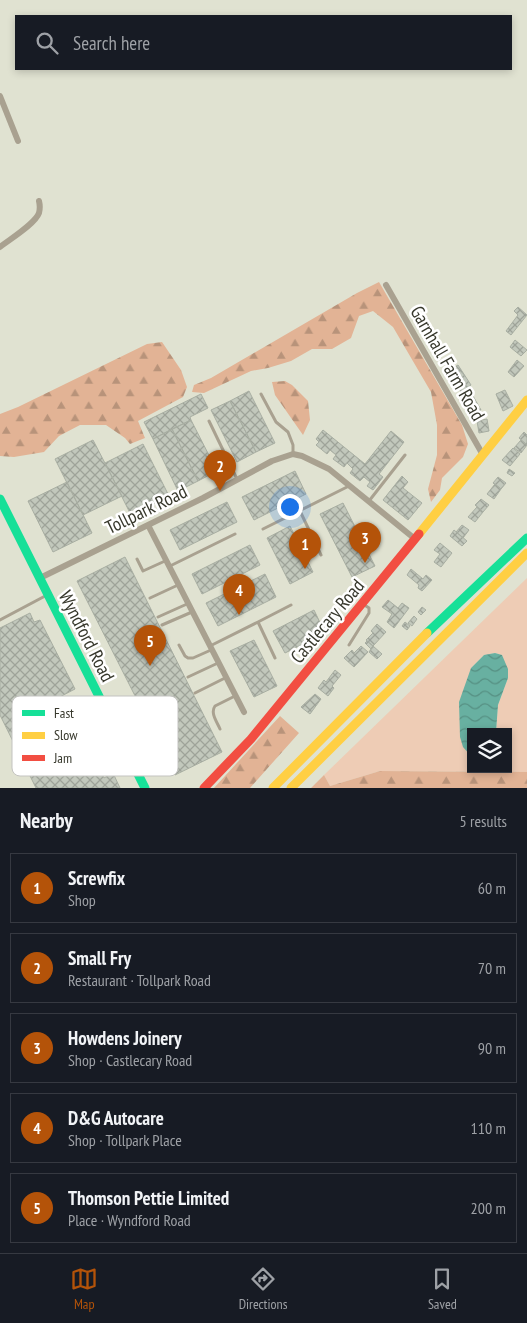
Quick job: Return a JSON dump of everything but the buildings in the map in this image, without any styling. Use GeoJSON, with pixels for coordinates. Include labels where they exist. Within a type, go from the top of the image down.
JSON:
{"type":"FeatureCollection","features":[{"type":"Feature","properties":{"kind":"main road","name":"Castlecary Road"},"geometry":{"type":"LineString","coordinates":[[204,788],[251,739],[527,400]]}},
{"type":"Feature","properties":{"kind":"main road","name":"Wyndford Road"},"geometry":{"type":"LineString","coordinates":[[0,499],[99,696]]}},
{"type":"Feature","properties":{"kind":"main road"},"geometry":{"type":"LineString","coordinates":[[273,788],[410,650],[527,538]]}},
{"type":"Feature","properties":{"kind":"main road"},"geometry":{"type":"LineString","coordinates":[[291,788],[527,553]]}},
{"type":"Feature","properties":{"kind":"main road","name":"Wyndford Road"},"geometry":{"type":"LineString","coordinates":[[139,776],[145,788]]}},
{"type":"Feature","properties":{"kind":"street"},"geometry":{"type":"LineString","coordinates":[[0,96],[18,142]]}},
{"type":"Feature","properties":{"kind":"street"},"geometry":{"type":"LineString","coordinates":[[0,246],[31,223],[38,215],[39,201]]}},
{"type":"Feature","properties":{"kind":"street","name":"Garnhall Farm Road"},"geometry":{"type":"LineString","coordinates":[[386,285],[483,455]]}},
{"type":"Feature","properties":{"kind":"street"},"geometry":{"type":"LineString","coordinates":[[293,454],[302,456],[329,469],[415,539]]}},
{"type":"Feature","properties":{"kind":"street","name":"Tollpark Road"},"geometry":{"type":"LineString","coordinates":[[40,578],[203,498],[272,461],[293,454]]}},
{"type":"Feature","properties":{"kind":"street"},"geometry":{"type":"LineString","coordinates":[[148,525],[244,712]]}},
{"type":"Feature","properties":{"kind":"lane"},"geometry":{"type":"LineString","coordinates":[[261,394],[276,422],[288,432],[293,445],[293,454]]}},
{"type":"Feature","properties":{"kind":"lane"},"geometry":{"type":"LineString","coordinates":[[208,422],[237,479]]}},
{"type":"Feature","properties":{"kind":"lane"},"geometry":{"type":"LineString","coordinates":[[369,500],[405,455]]}},
{"type":"Feature","properties":{"kind":"lane"},"geometry":{"type":"LineString","coordinates":[[263,529],[350,485]]}},
{"type":"Feature","properties":{"kind":"lane"},"geometry":{"type":"LineString","coordinates":[[300,511],[321,555]]}},
{"type":"Feature","properties":{"kind":"lane"},"geometry":{"type":"LineString","coordinates":[[137,559],[143,572],[167,564],[235,534]]}},
{"type":"Feature","properties":{"kind":"lane"},"geometry":{"type":"LineString","coordinates":[[150,598],[178,585]]}},
{"type":"Feature","properties":{"kind":"lane"},"geometry":{"type":"LineString","coordinates":[[0,620],[48,594]]}},
{"type":"Feature","properties":{"kind":"lane"},"geometry":{"type":"LineString","coordinates":[[349,644],[369,613],[369,608],[363,603]]}},
{"type":"Feature","properties":{"kind":"lane"},"geometry":{"type":"LineString","coordinates":[[158,617],[188,604]]}},
{"type":"Feature","properties":{"kind":"lane"},"geometry":{"type":"LineString","coordinates":[[179,645],[186,658],[193,658],[291,605]]}},
{"type":"Feature","properties":{"kind":"lane"},"geometry":{"type":"LineString","coordinates":[[162,625],[192,612]]}},
{"type":"Feature","properties":{"kind":"lane"},"geometry":{"type":"LineString","coordinates":[[258,622],[275,658]]}},
{"type":"Feature","properties":{"kind":"lane"},"geometry":{"type":"LineString","coordinates":[[188,677],[218,662]]}},
{"type":"Feature","properties":{"kind":"lane"},"geometry":{"type":"LineString","coordinates":[[195,693],[226,678]]}},
{"type":"Feature","properties":{"kind":"lane"},"geometry":{"type":"LineString","coordinates":[[220,729],[213,708],[235,696]]}},
{"type":"Feature","properties":{"kind":"shaded area"},"geometry":{"type":"Polygon","coordinates":[[[527,578],[527,772],[512,772],[512,728],[496,728],[498,705],[508,678],[502,655],[495,653],[484,655],[471,668],[469,728],[467,728],[467,772],[380,771],[330,786],[324,775],[527,578]]]}},
{"type":"Feature","properties":{"kind":"green space"},"geometry":{"type":"Polygon","coordinates":[[[379,282],[462,425],[468,444],[463,457],[442,478],[440,490],[431,502],[428,489],[437,455],[437,425],[431,392],[393,327],[373,311],[359,316],[351,338],[332,349],[312,349],[291,361],[251,371],[204,393],[192,392],[194,385],[211,378],[379,282]]]}},
{"type":"Feature","properties":{"kind":"green space"},"geometry":{"type":"Polygon","coordinates":[[[162,342],[181,370],[187,387],[183,397],[138,421],[145,438],[130,444],[125,438],[106,425],[80,425],[59,436],[44,452],[14,457],[0,456],[0,414],[147,344],[162,342]]]}},
{"type":"Feature","properties":{"kind":"green space"},"geometry":{"type":"Polygon","coordinates":[[[285,381],[292,385],[308,401],[310,420],[303,435],[275,395],[272,382],[285,381]]]}},
{"type":"Feature","properties":{"kind":"green space"},"geometry":{"type":"Polygon","coordinates":[[[280,716],[299,733],[250,788],[214,788],[280,716]]]}},
{"type":"Feature","properties":{"kind":"green space"},"geometry":{"type":"Polygon","coordinates":[[[380,771],[527,772],[527,788],[311,788],[324,775],[330,786],[380,771]]]}},
{"type":"Feature","properties":{"kind":"water"},"geometry":{"type":"Polygon","coordinates":[[[495,653],[502,655],[508,669],[508,678],[498,705],[496,728],[467,728],[467,752],[463,747],[460,737],[459,702],[471,668],[484,655],[495,653]]]}},
{"type":"Feature","properties":{"kind":"traffic: fast"},"geometry":{"type":"LineString","coordinates":[[0,499],[99,696]]}},
{"type":"Feature","properties":{"kind":"traffic: fast"},"geometry":{"type":"LineString","coordinates":[[427,633],[527,538]]}},
{"type":"Feature","properties":{"kind":"traffic: fast"},"geometry":{"type":"LineString","coordinates":[[139,776],[145,788]]}},
{"type":"Feature","properties":{"kind":"traffic: slow"},"geometry":{"type":"LineString","coordinates":[[419,534],[527,400]]}},
{"type":"Feature","properties":{"kind":"traffic: slow"},"geometry":{"type":"LineString","coordinates":[[291,788],[527,553]]}},
{"type":"Feature","properties":{"kind":"traffic: slow"},"geometry":{"type":"LineString","coordinates":[[273,788],[427,633]]}},
{"type":"Feature","properties":{"kind":"traffic: jam"},"geometry":{"type":"LineString","coordinates":[[204,788],[251,739],[419,534]]}},
{"type":"Feature","properties":{"kind":"place","name":"Small Fry"},"geometry":{"type":"Point","coordinates":[220,491]}},
{"type":"Feature","properties":{"kind":"place","name":"Howdens Joinery"},"geometry":{"type":"Point","coordinates":[365,563]}},
{"type":"Feature","properties":{"kind":"place","name":"Screwfix"},"geometry":{"type":"Point","coordinates":[305,569]}},
{"type":"Feature","properties":{"kind":"place","name":"D&G Autocare"},"geometry":{"type":"Point","coordinates":[239,615]}},
{"type":"Feature","properties":{"kind":"place","name":"Thomson Pettie Limited"},"geometry":{"type":"Point","coordinates":[150,666]}}]}
